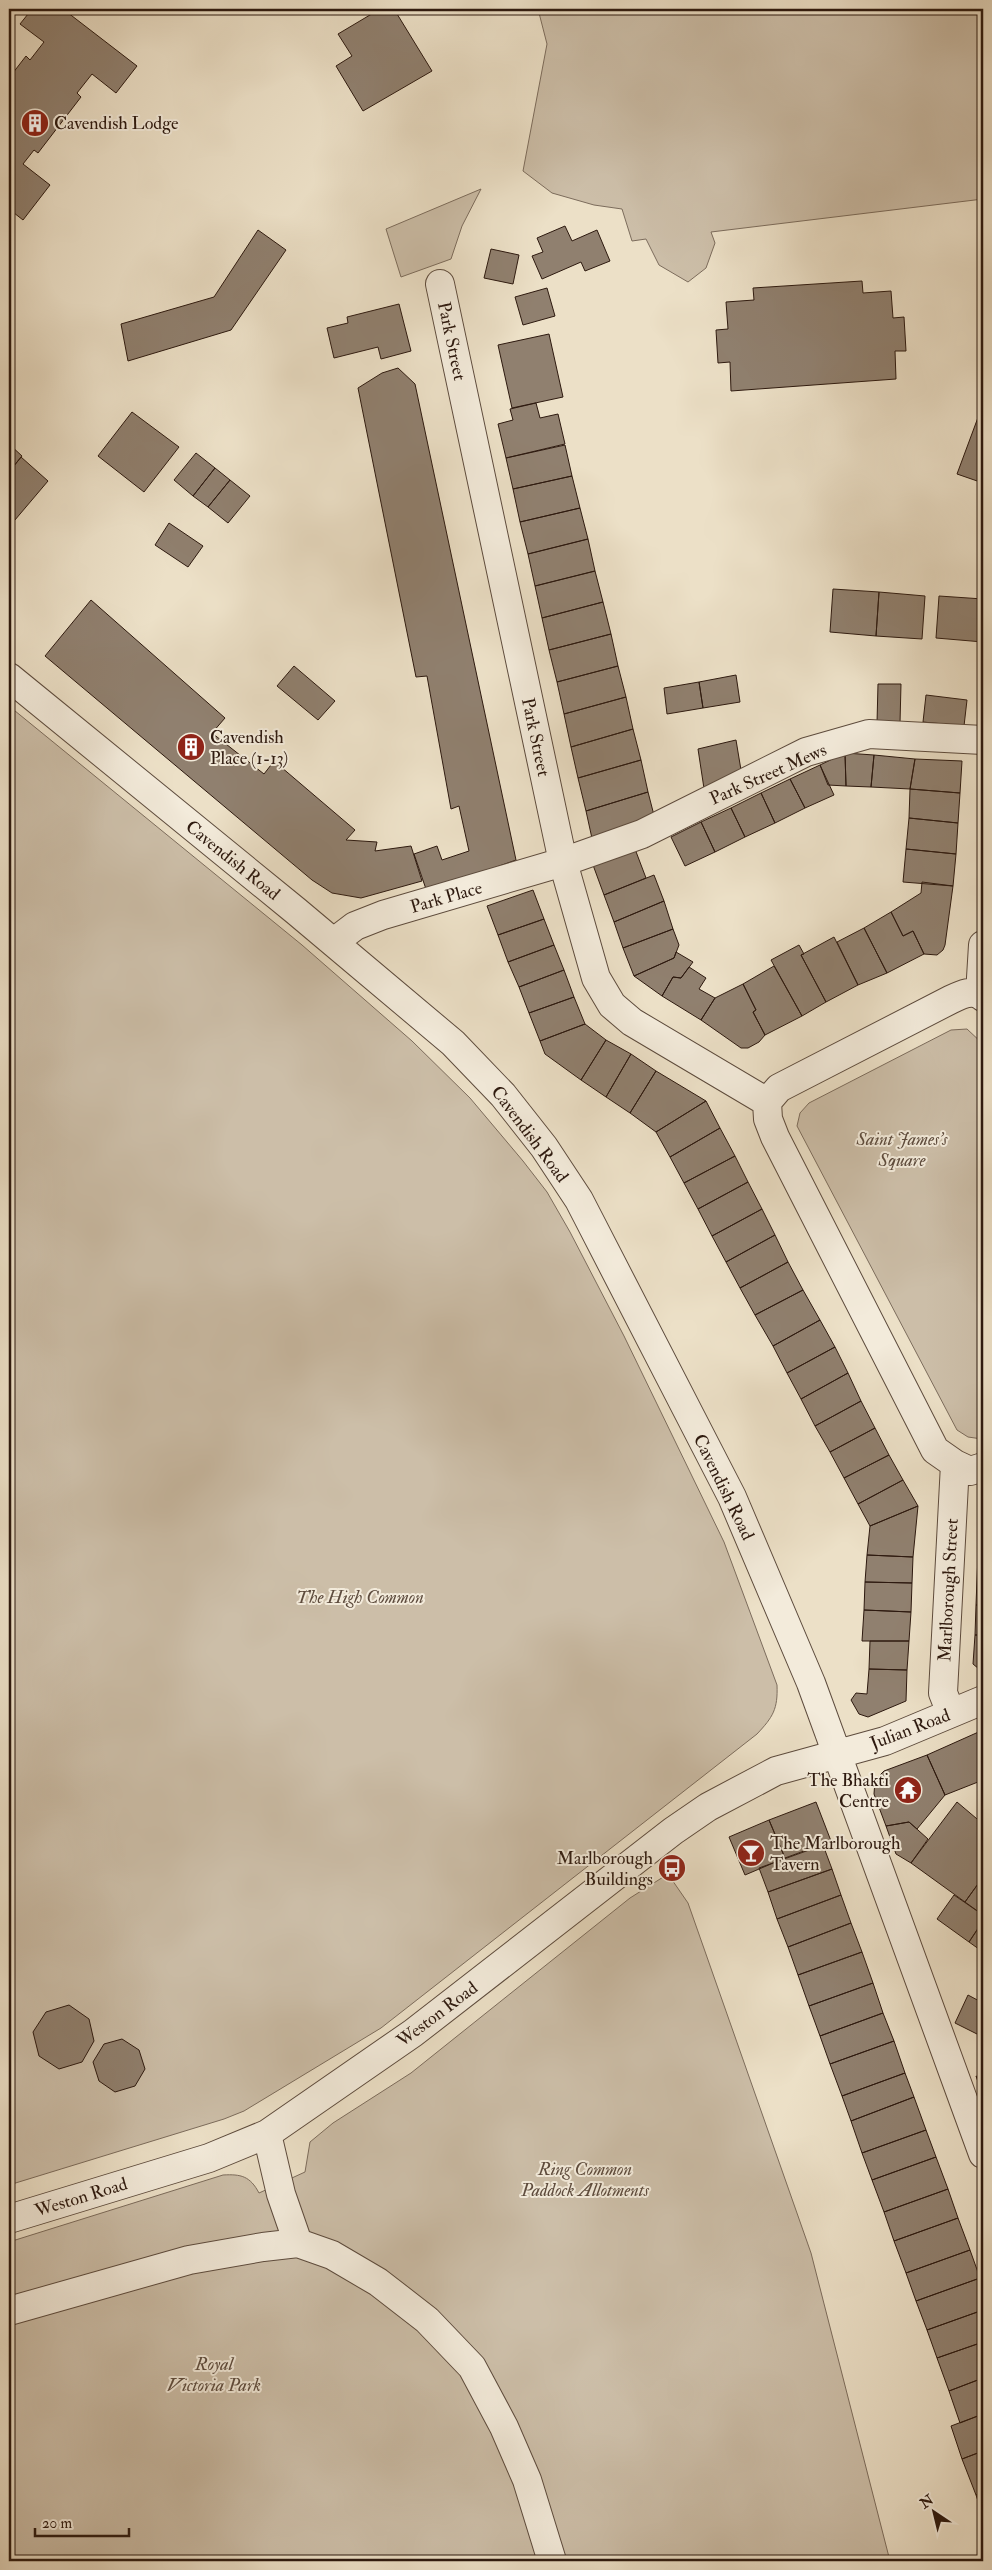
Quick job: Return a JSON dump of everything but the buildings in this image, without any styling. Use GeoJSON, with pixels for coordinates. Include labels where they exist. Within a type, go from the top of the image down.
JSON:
{"type":"FeatureCollection","features":[{"type":"Feature","properties":{"kind":"street","name":"Park Street"},"geometry":{"type":"LineString","coordinates":[[440,284],[563,862],[596,978],[612,1005],[632,1022],[768,1102]]}},
{"type":"Feature","properties":{"kind":"street","name":"Cavendish Road"},"geometry":{"type":"LineString","coordinates":[[9,677],[334,942],[453,1043],[503,1095],[544,1147],[579,1200],[732,1497],[811,1683],[836,1754]]}},
{"type":"Feature","properties":{"kind":"street","name":"Park Street Mews"},"geometry":{"type":"LineString","coordinates":[[563,862],[642,834],[806,752],[869,734],[983,740]]}},
{"type":"Feature","properties":{"kind":"street","name":"Park Place"},"geometry":{"type":"LineString","coordinates":[[334,942],[355,926],[383,915],[563,862]]}},
{"type":"Feature","properties":{"kind":"street"},"geometry":{"type":"LineString","coordinates":[[983,945],[982,995],[967,993],[950,1000],[779,1088],[768,1102],[768,1119],[775,1137],[935,1450],[954,1464],[970,1471],[983,1467]]}},
{"type":"Feature","properties":{"kind":"street","name":"Marlborough Street"},"geometry":{"type":"LineString","coordinates":[[951,1714],[943,1693],[954,1464]]}},
{"type":"Feature","properties":{"kind":"street","name":"Julian Road"},"geometry":{"type":"LineString","coordinates":[[836,1754],[885,1741],[983,1700]]}},
{"type":"Feature","properties":{"kind":"street"},"geometry":{"type":"LineString","coordinates":[[836,1754],[983,2154]]}},
{"type":"Feature","properties":{"kind":"street","name":"Weston Road"},"geometry":{"type":"LineString","coordinates":[[9,2219],[209,2158],[267,2134],[413,2034],[673,1831],[708,1807],[776,1771],[836,1754]]}},
{"type":"Feature","properties":{"kind":"street"},"geometry":{"type":"LineString","coordinates":[[267,2134],[281,2194],[298,2243]]}},
{"type":"Feature","properties":{"kind":"street"},"geometry":{"type":"LineString","coordinates":[[9,2311],[189,2260],[298,2243],[332,2255],[378,2282],[427,2320],[472,2367],[504,2427],[527,2480],[552,2561]]}},
{"type":"Feature","properties":{"kind":"green space"},"geometry":{"type":"Polygon","coordinates":[[[538,9],[983,9],[983,199],[711,232],[715,243],[706,268],[688,282],[659,265],[646,239],[632,241],[622,209],[594,205],[552,193],[523,171],[547,44],[538,9]]]}},
{"type":"Feature","properties":{"kind":"green space"},"geometry":{"type":"Polygon","coordinates":[[[481,189],[462,226],[451,259],[401,277],[386,229],[481,189]]]}},
{"type":"Feature","properties":{"kind":"green space","name":"The High Common"},"geometry":{"type":"Polygon","coordinates":[[[9,706],[302,945],[412,1041],[470,1098],[547,1192],[624,1336],[724,1542],[777,1685],[777,1700],[767,1723],[757,1734],[381,2028],[244,2111],[224,2119],[9,2185],[9,706]]]}},
{"type":"Feature","properties":{"kind":"green space","name":"Saint James's Square"},"geometry":{"type":"Polygon","coordinates":[[[967,1029],[983,1044],[982,1439],[968,1437],[957,1430],[797,1126],[800,1113],[809,1103],[951,1030],[967,1029]]]}},
{"type":"Feature","properties":{"kind":"green space"},"geometry":{"type":"Polygon","coordinates":[[[668,1874],[688,1903],[811,2253],[890,2561],[9,2561],[9,2242],[223,2175],[244,2177],[256,2187],[259,2193],[305,2172],[310,2142],[333,2123],[411,2073],[630,1898],[668,1874]]]}},
{"type":"Feature","properties":{"kind":"place","name":"Cavendish Lodge"},"geometry":{"type":"Point","coordinates":[35,123]}},
{"type":"Feature","properties":{"kind":"place","name":"Cavendish Place (1-13)"},"geometry":{"type":"Point","coordinates":[191,747]}},
{"type":"Feature","properties":{"kind":"place","name":"The Bhakti Centre"},"geometry":{"type":"Point","coordinates":[908,1790]}},
{"type":"Feature","properties":{"kind":"place","name":"The Marlborough Tavern"},"geometry":{"type":"Point","coordinates":[751,1853]}},
{"type":"Feature","properties":{"kind":"place","name":"Marlborough Buildings"},"geometry":{"type":"Point","coordinates":[672,1868]}},
{"type":"Feature","properties":{"kind":"park label","name":"Ring Common Paddock Allotments"},"geometry":{"type":"Point","coordinates":[585,2179]}},
{"type":"Feature","properties":{"kind":"park label","name":"Royal Victoria Park"},"geometry":{"type":"Point","coordinates":[214,2374]}}]}
